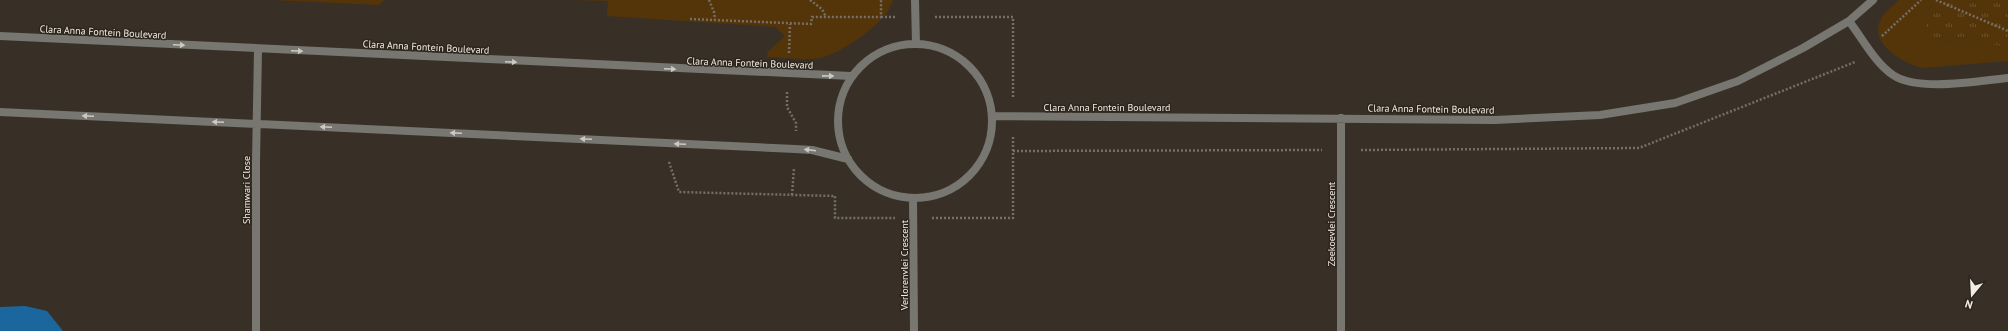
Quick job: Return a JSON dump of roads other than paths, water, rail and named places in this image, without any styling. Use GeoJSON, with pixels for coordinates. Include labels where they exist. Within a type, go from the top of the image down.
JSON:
{"type":"FeatureCollection","features":[{"type":"Feature","properties":{"kind":"street"},"geometry":{"type":"LineString","coordinates":[[915,0],[916,44]]}},
{"type":"Feature","properties":{"kind":"street","name":"Clara Anna Fontein Boulevard"},"geometry":{"type":"LineString","coordinates":[[992,116],[1495,120],[1600,116],[1675,103],[1738,81],[1804,48],[1849,21],[1873,0]]}},
{"type":"Feature","properties":{"kind":"street"},"geometry":{"type":"LineString","coordinates":[[1849,21],[1877,58],[1892,74],[1909,82],[1936,84],[2008,78]]}},
{"type":"Feature","properties":{"kind":"street","name":"Clara Anna Fontein Boulevard"},"geometry":{"type":"LineString","coordinates":[[0,36],[788,75],[852,76]]}},
{"type":"Feature","properties":{"kind":"street"},"geometry":{"type":"LineString","coordinates":[[916,44],[935,46],[953,54],[968,65],[980,80],[988,98],[992,116],[991,135],[986,152],[976,168],[964,181],[937,194],[913,198],[894,195],[875,187],[860,175],[848,159],[839,139],[837,117],[841,96],[852,76],[864,62],[880,52],[897,46],[916,44]]}},
{"type":"Feature","properties":{"kind":"street","name":"Shamwari Close"},"geometry":{"type":"LineString","coordinates":[[256,331],[258,49]]}},
{"type":"Feature","properties":{"kind":"street"},"geometry":{"type":"LineString","coordinates":[[0,112],[795,149],[812,150],[848,159]]}},
{"type":"Feature","properties":{"kind":"street","name":"Zeekoevlei Crescent"},"geometry":{"type":"LineString","coordinates":[[1341,118],[1341,331]]}},
{"type":"Feature","properties":{"kind":"street","name":"Verlorenvlei Crescent"},"geometry":{"type":"LineString","coordinates":[[913,198],[914,331]]}},
{"type":"Feature","properties":{"kind":"water"},"geometry":{"type":"Polygon","coordinates":[[[25,306],[47,311],[63,331],[0,331],[0,307],[25,306]]]}}]}
